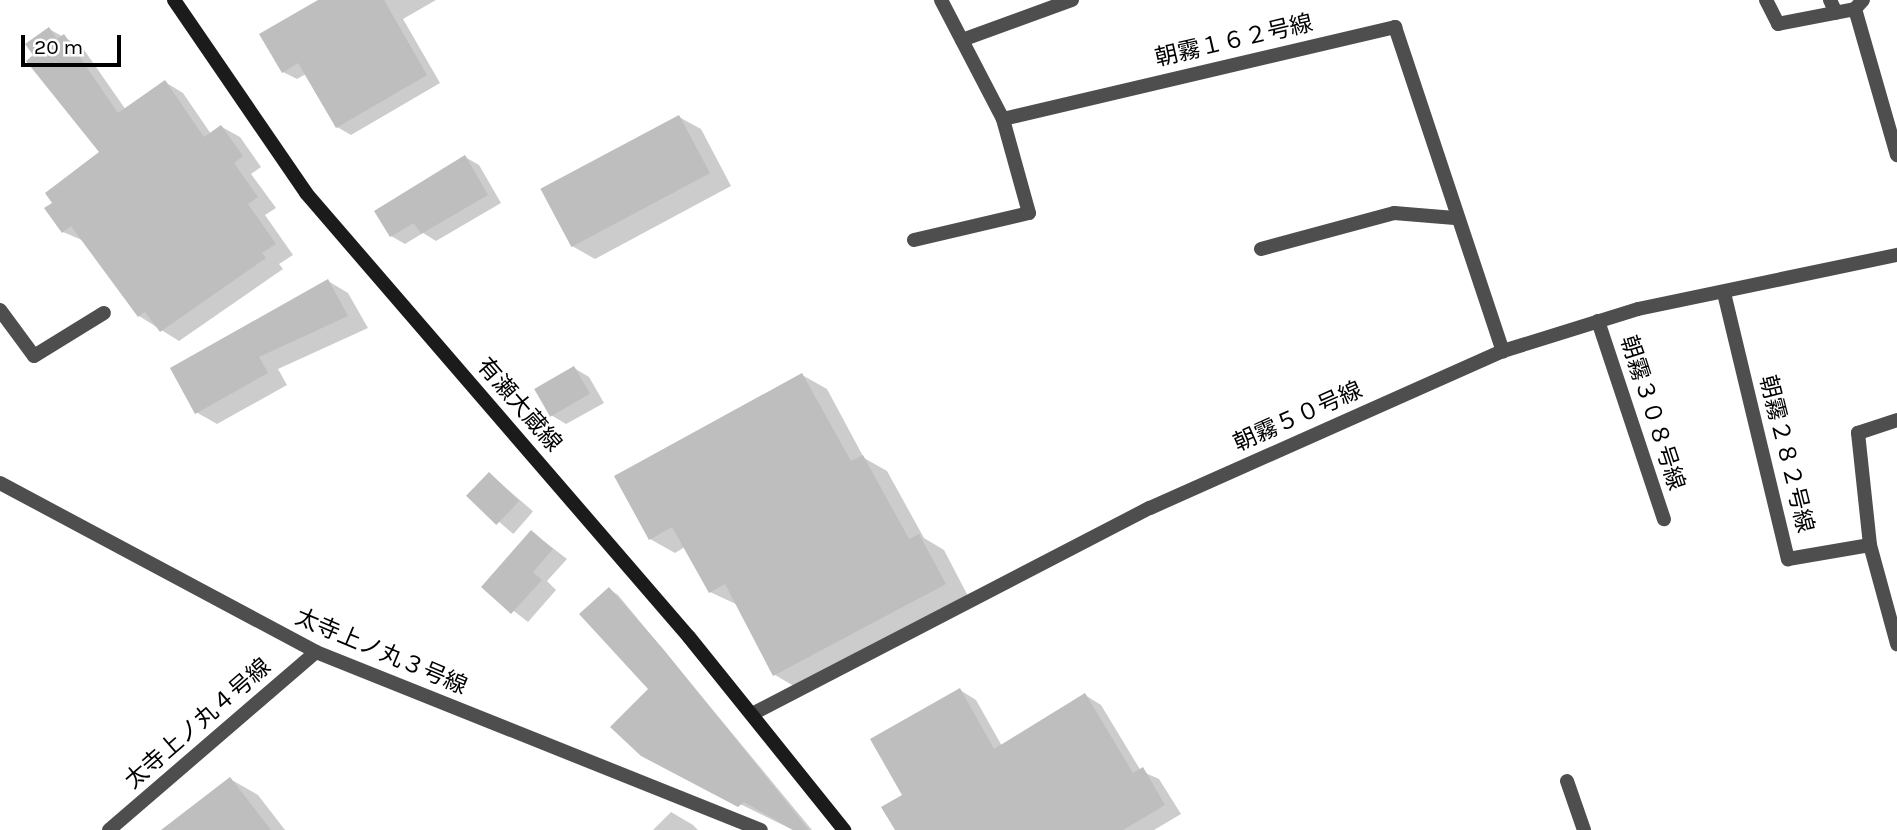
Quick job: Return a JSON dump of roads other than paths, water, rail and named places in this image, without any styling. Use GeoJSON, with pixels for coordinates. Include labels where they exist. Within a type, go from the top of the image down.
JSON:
{"type":"FeatureCollection","features":[{"type":"Feature","properties":{"kind":"main road","name":"有瀬大蔵線"},"geometry":{"type":"LineString","coordinates":[[174,0],[306,193],[752,714],[844,830]]}},
{"type":"Feature","properties":{"kind":"street"},"geometry":{"type":"LineString","coordinates":[[914,240],[1029,213],[1003,119],[941,0]]}},
{"type":"Feature","properties":{"kind":"street"},"geometry":{"type":"LineString","coordinates":[[962,40],[1072,0]]}},
{"type":"Feature","properties":{"kind":"street"},"geometry":{"type":"LineString","coordinates":[[1766,0],[1778,24],[1833,6],[1859,4],[1897,154]]}},
{"type":"Feature","properties":{"kind":"street","name":"朝霧１６２号線"},"geometry":{"type":"LineString","coordinates":[[1003,119],[1395,27],[1455,218],[1503,351]]}},
{"type":"Feature","properties":{"kind":"street"},"geometry":{"type":"LineString","coordinates":[[1261,249],[1394,213],[1455,218]]}},
{"type":"Feature","properties":{"kind":"street","name":"朝霧５０号線"},"geometry":{"type":"LineString","coordinates":[[752,714],[1150,508],[1503,351],[1598,321],[1897,254]]}},
{"type":"Feature","properties":{"kind":"street","name":"朝霧２８２号線"},"geometry":{"type":"LineString","coordinates":[[1724,293],[1788,559],[1870,545]]}},
{"type":"Feature","properties":{"kind":"street"},"geometry":{"type":"LineString","coordinates":[[0,310],[34,356],[104,313]]}},
{"type":"Feature","properties":{"kind":"street","name":"朝霧３０８号線"},"geometry":{"type":"LineString","coordinates":[[1598,321],[1664,519]]}},
{"type":"Feature","properties":{"kind":"street"},"geometry":{"type":"LineString","coordinates":[[1897,420],[1858,433],[1870,545],[1897,644]]}},
{"type":"Feature","properties":{"kind":"street","name":"太寺上ノ丸３号線"},"geometry":{"type":"LineString","coordinates":[[0,483],[316,652],[761,830]]}},
{"type":"Feature","properties":{"kind":"street","name":"太寺上ノ丸４号線"},"geometry":{"type":"LineString","coordinates":[[109,830],[316,652]]}},
{"type":"Feature","properties":{"kind":"street"},"geometry":{"type":"LineString","coordinates":[[1567,781],[1584,830]]}}]}
